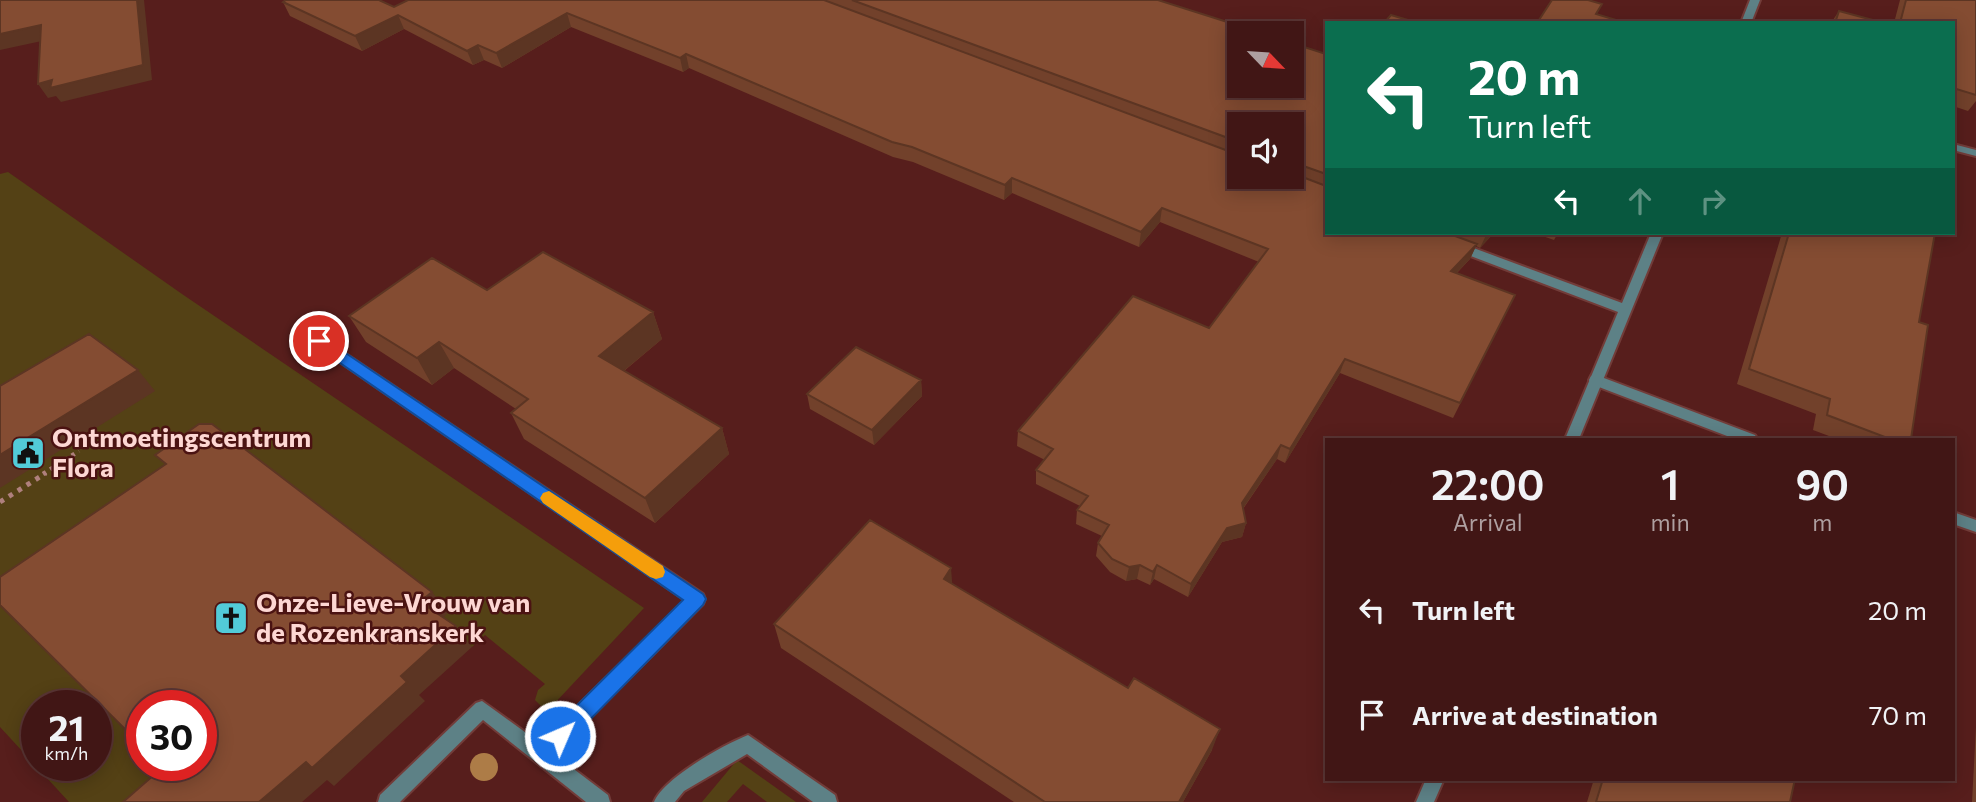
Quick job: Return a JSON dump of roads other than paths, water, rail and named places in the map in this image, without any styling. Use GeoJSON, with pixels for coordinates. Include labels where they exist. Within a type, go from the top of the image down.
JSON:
{"type":"FeatureCollection","features":[{"type":"Feature","properties":{"kind":"street"},"geometry":{"type":"LineString","coordinates":[[1747,21],[1755,0]]}},
{"type":"Feature","properties":{"kind":"street"},"geometry":{"type":"LineString","coordinates":[[1955,148],[1976,153]]}},
{"type":"Feature","properties":{"kind":"street"},"geometry":{"type":"LineString","coordinates":[[1427,235],[1624,309]]}},
{"type":"Feature","properties":{"kind":"street"},"geometry":{"type":"LineString","coordinates":[[1572,438],[1656,235]]}},
{"type":"Feature","properties":{"kind":"street"},"geometry":{"type":"LineString","coordinates":[[319,341],[696,599],[540,755]]}},
{"type":"Feature","properties":{"kind":"street"},"geometry":{"type":"LineString","coordinates":[[1596,380],[1747,438]]}},
{"type":"Feature","properties":{"kind":"street"},"geometry":{"type":"LineString","coordinates":[[1955,519],[1976,526]]}},
{"type":"Feature","properties":{"kind":"street"},"geometry":{"type":"LineString","coordinates":[[387,802],[482,709],[601,802]]}},
{"type":"Feature","properties":{"kind":"street"},"geometry":{"type":"LineString","coordinates":[[663,802],[678,785],[748,744],[828,802]]}},
{"type":"Feature","properties":{"kind":"street"},"geometry":{"type":"LineString","coordinates":[[1425,802],[1434,781]]}},
{"type":"Feature","properties":{"kind":"place","name":"Ontmoetingscentrum Flora"},"geometry":{"type":"Point","coordinates":[28,453]}},
{"type":"Feature","properties":{"kind":"place","name":"Onze-Lieve-Vrouw van de Rozenkranskerk"},"geometry":{"type":"Point","coordinates":[231,618]}}]}
